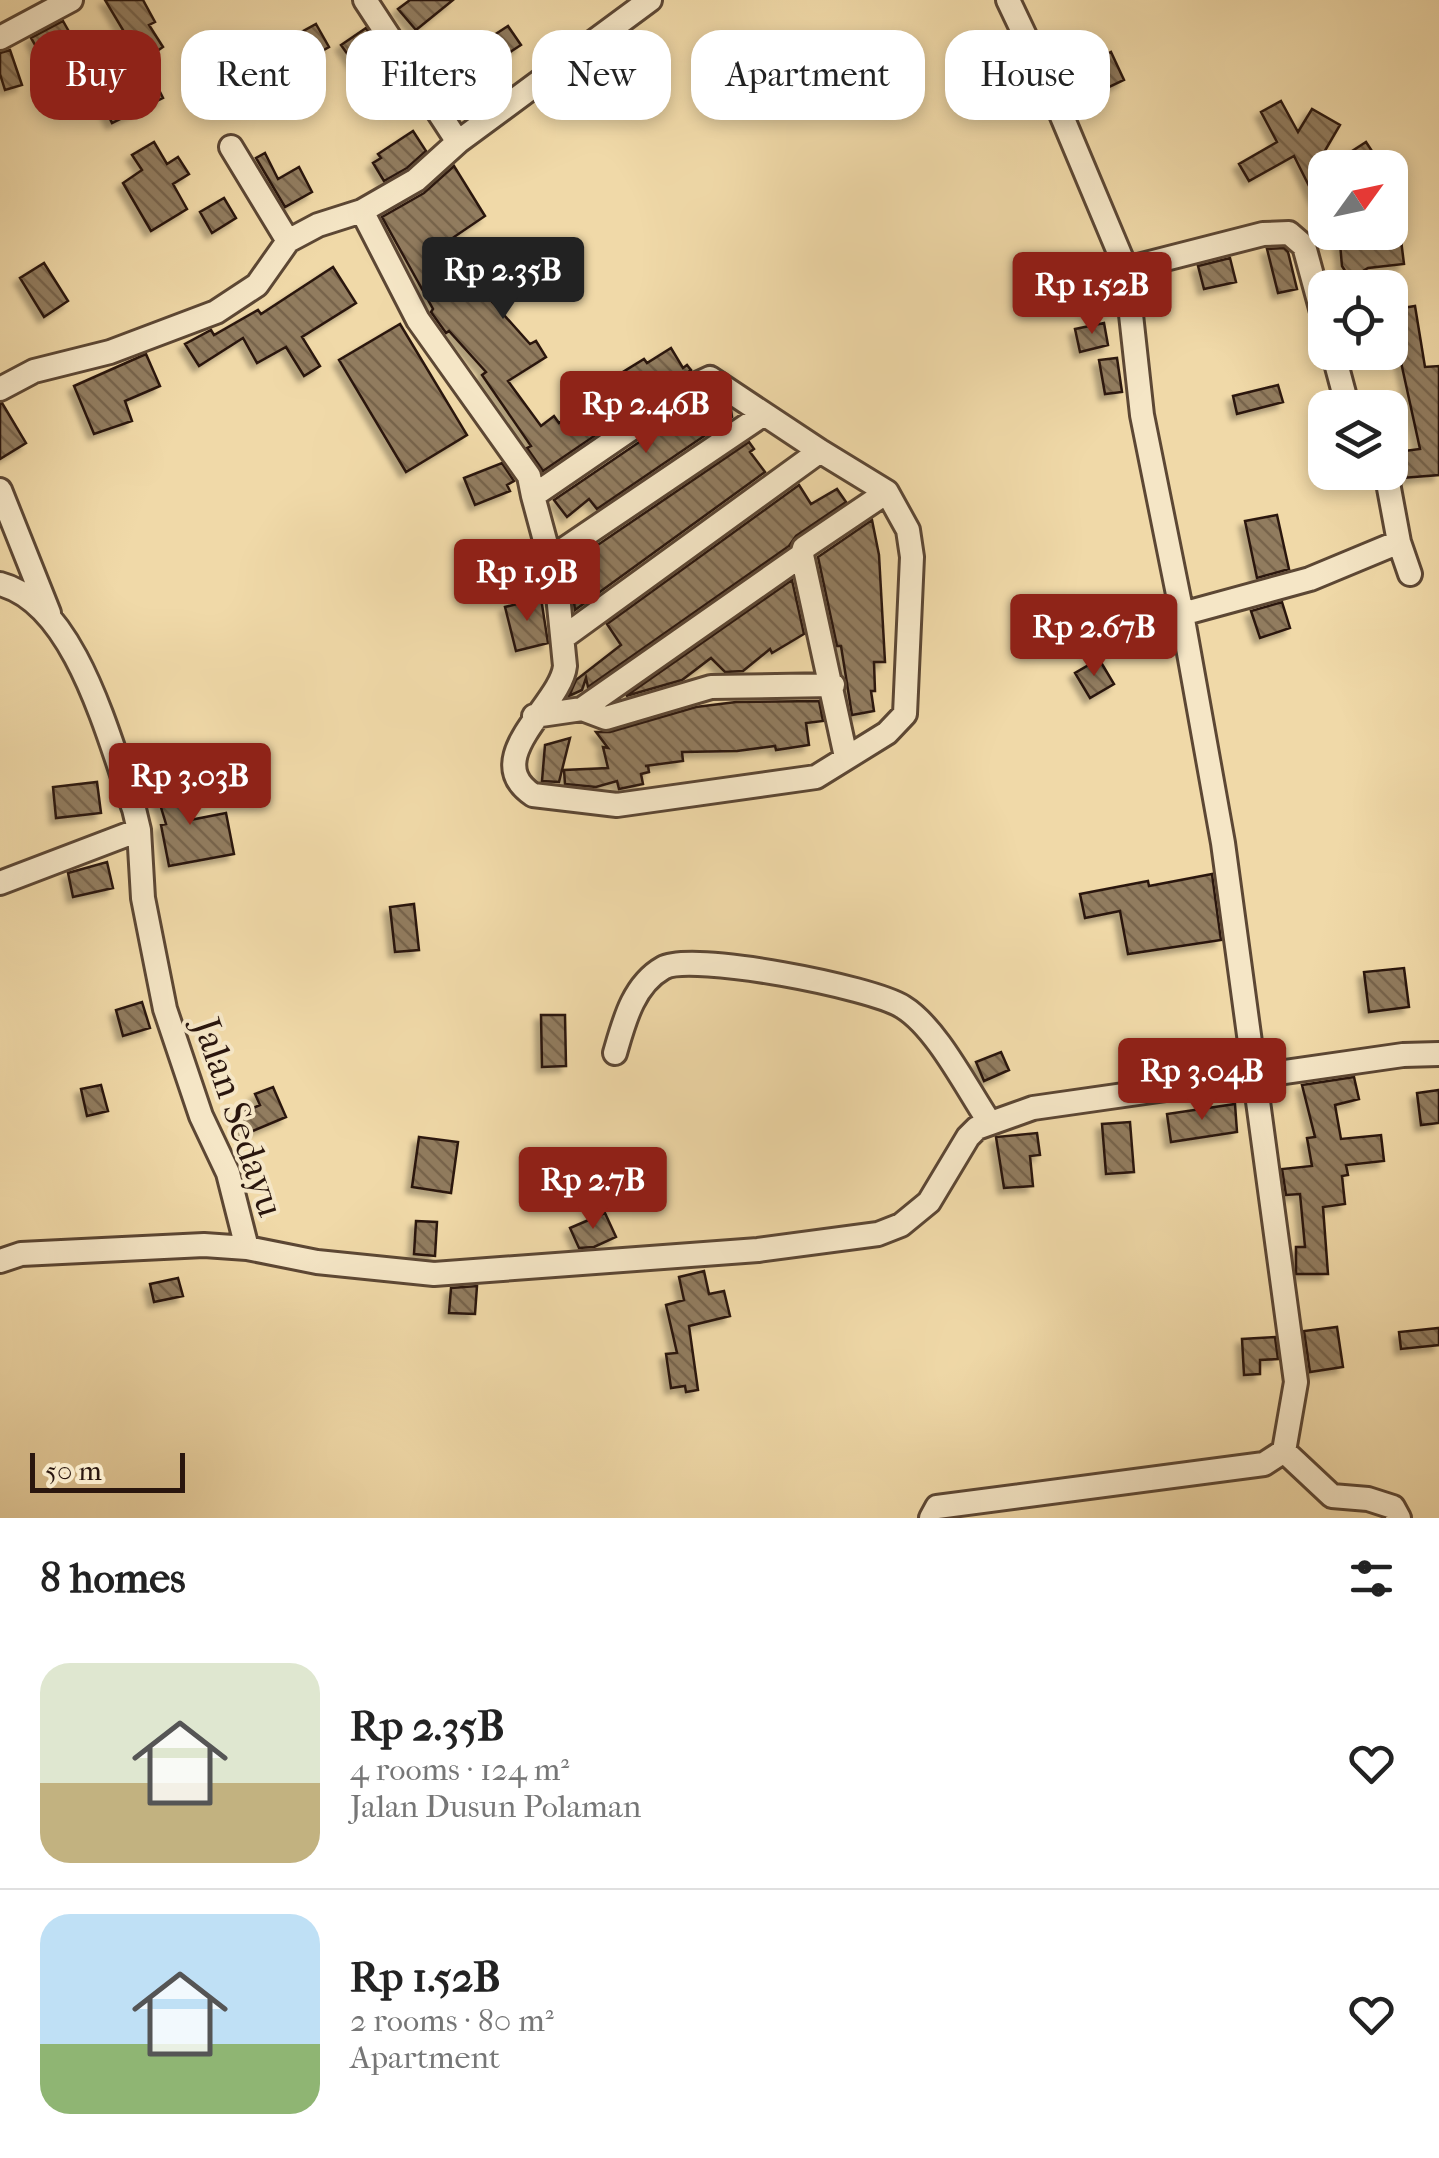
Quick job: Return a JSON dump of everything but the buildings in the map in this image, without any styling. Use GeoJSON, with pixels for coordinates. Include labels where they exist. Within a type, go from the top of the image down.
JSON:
{"type":"FeatureCollection","features":[{"type":"Feature","properties":{"kind":"street"},"geometry":{"type":"LineString","coordinates":[[0,38],[72,0]]}},
{"type":"Feature","properties":{"kind":"street"},"geometry":{"type":"LineString","coordinates":[[394,0],[369,7],[458,142]]}},
{"type":"Feature","properties":{"kind":"street"},"geometry":{"type":"LineString","coordinates":[[0,389],[34,371],[110,352],[216,312],[257,285],[288,241],[318,224],[362,211],[416,180],[458,142],[650,0]]}},
{"type":"Feature","properties":{"kind":"street"},"geometry":{"type":"LineString","coordinates":[[931,1518],[937,1506],[1264,1464],[1284,1450],[1296,1382],[1223,843],[1142,416],[1126,269],[1053,95],[1008,0]]}},
{"type":"Feature","properties":{"kind":"street"},"geometry":{"type":"LineString","coordinates":[[232,147],[288,241]]}},
{"type":"Feature","properties":{"kind":"street"},"geometry":{"type":"LineString","coordinates":[[362,211],[418,320],[529,476],[533,496],[552,558],[564,637],[564,676],[534,716],[514,760],[514,774],[523,788],[546,798],[617,805],[816,778],[887,733],[905,714],[912,557],[908,530],[887,492],[820,452],[717,380],[704,379],[533,496]]}},
{"type":"Feature","properties":{"kind":"street"},"geometry":{"type":"LineString","coordinates":[[1126,269],[1263,234],[1288,232],[1304,246],[1311,270]]}},
{"type":"Feature","properties":{"kind":"street"},"geometry":{"type":"LineString","coordinates":[[552,558],[764,414]]}},
{"type":"Feature","properties":{"kind":"street"},"geometry":{"type":"LineString","coordinates":[[564,637],[820,452]]}},
{"type":"Feature","properties":{"kind":"street"},"geometry":{"type":"LineString","coordinates":[[0,490],[48,613]]}},
{"type":"Feature","properties":{"kind":"street"},"geometry":{"type":"LineString","coordinates":[[1389,490],[1399,542],[1410,574]]}},
{"type":"Feature","properties":{"kind":"street"},"geometry":{"type":"LineString","coordinates":[[846,757],[802,555],[804,548],[887,492]]}},
{"type":"Feature","properties":{"kind":"street"},"geometry":{"type":"LineString","coordinates":[[1182,614],[1310,579],[1399,542]]}},
{"type":"Feature","properties":{"kind":"street"},"geometry":{"type":"LineString","coordinates":[[534,716],[582,709],[802,555]]}},
{"type":"Feature","properties":{"kind":"street","name":"Jalan Sedayu"},"geometry":{"type":"LineString","coordinates":[[0,584],[13,588],[48,613],[79,660],[140,830],[142,898],[164,1009],[201,1116],[228,1172],[247,1248],[317,1262],[434,1274],[758,1250],[878,1234],[900,1225],[929,1202],[968,1136],[990,1122],[1034,1108],[1403,1055],[1439,1054]]}},
{"type":"Feature","properties":{"kind":"street"},"geometry":{"type":"LineString","coordinates":[[582,709],[606,718],[711,687],[833,686]]}},
{"type":"Feature","properties":{"kind":"street"},"geometry":{"type":"LineString","coordinates":[[0,882],[140,830]]}},
{"type":"Feature","properties":{"kind":"street"},"geometry":{"type":"LineString","coordinates":[[615,1052],[626,1015],[645,983],[666,966],[690,963],[812,979],[871,993],[903,1007],[926,1028],[990,1122]]}},
{"type":"Feature","properties":{"kind":"street"},"geometry":{"type":"LineString","coordinates":[[0,1261],[21,1254],[204,1245],[247,1248]]}},
{"type":"Feature","properties":{"kind":"street"},"geometry":{"type":"LineString","coordinates":[[1284,1450],[1332,1496],[1368,1499],[1393,1508],[1399,1518]]}}]}
